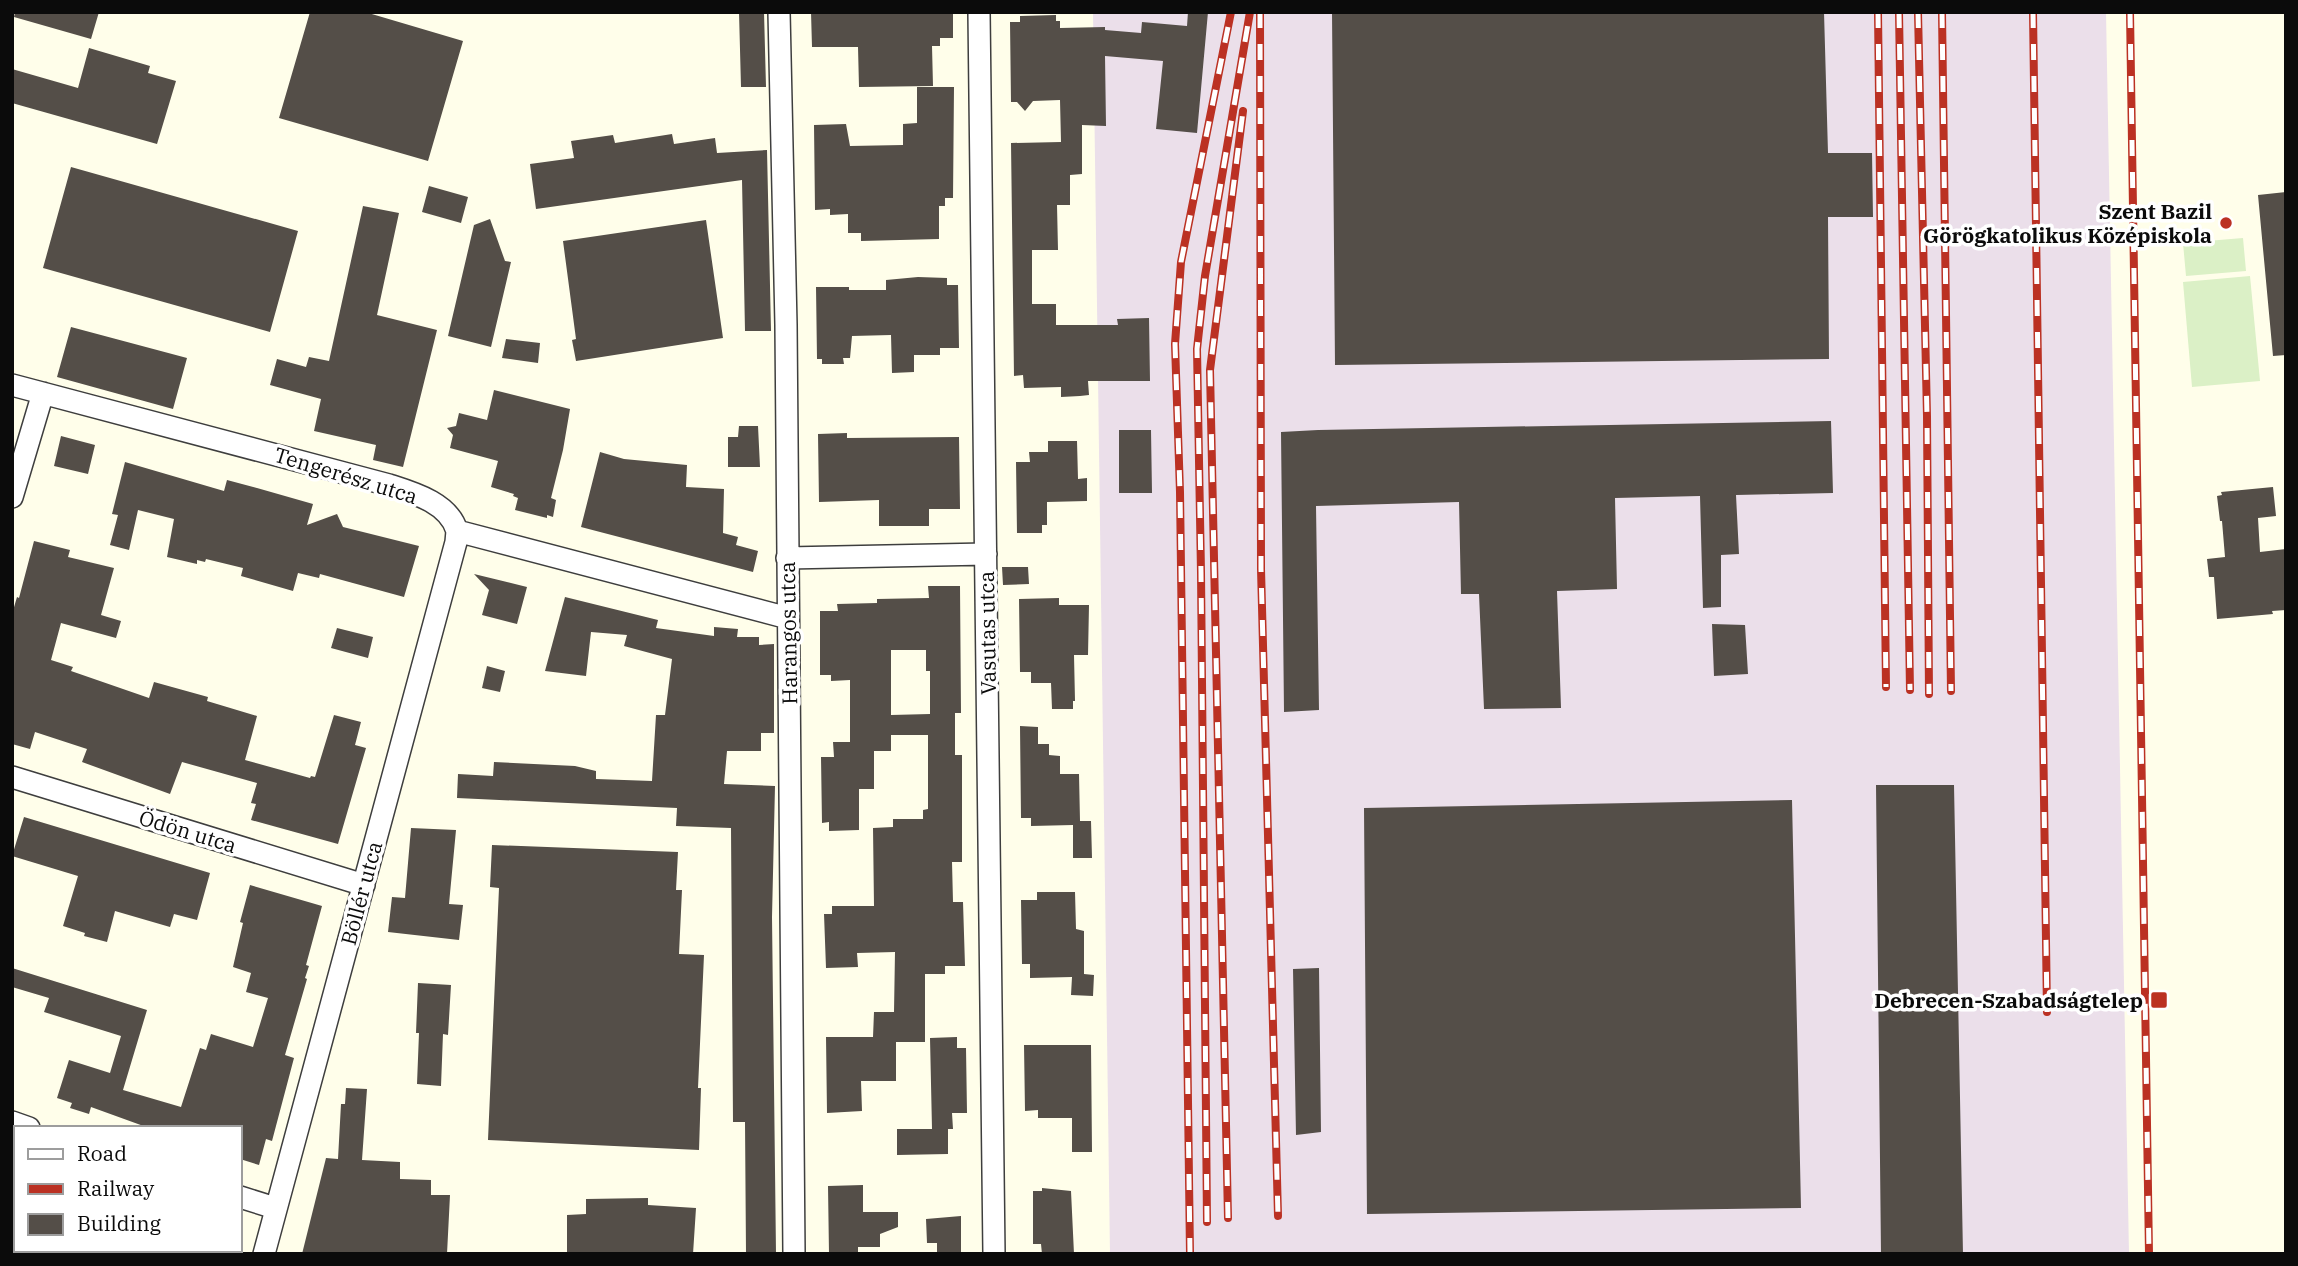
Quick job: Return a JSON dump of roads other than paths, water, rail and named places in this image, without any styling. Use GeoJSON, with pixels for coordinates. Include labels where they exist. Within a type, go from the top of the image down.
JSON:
{"type":"FeatureCollection","features":[{"type":"Feature","properties":{"kind":"street","name":"Harangos utca"},"geometry":{"type":"LineString","coordinates":[[779,12],[786,325],[794,1254]]}},
{"type":"Feature","properties":{"kind":"street","name":"Vasutas utca"},"geometry":{"type":"LineString","coordinates":[[979,12],[994,1254]]}},
{"type":"Feature","properties":{"kind":"street","name":"Tengerész utca"},"geometry":{"type":"LineString","coordinates":[[12,385],[389,485],[440,508],[454,522],[457,531]]}},
{"type":"Feature","properties":{"kind":"street"},"geometry":{"type":"LineString","coordinates":[[12,497],[43,393]]}},
{"type":"Feature","properties":{"kind":"street"},"geometry":{"type":"LineString","coordinates":[[457,531],[788,618]]}},
{"type":"Feature","properties":{"kind":"street","name":"Böllér utca"},"geometry":{"type":"LineString","coordinates":[[264,1254],[457,531]]}},
{"type":"Feature","properties":{"kind":"street"},"geometry":{"type":"LineString","coordinates":[[787,558],[986,554]]}},
{"type":"Feature","properties":{"kind":"street","name":"Ödön utca"},"geometry":{"type":"LineString","coordinates":[[12,777],[363,885]]}},
{"type":"Feature","properties":{"kind":"street"},"geometry":{"type":"LineString","coordinates":[[242,1198],[275,1208]]}},
{"type":"Feature","properties":{"kind":"railway"},"geometry":{"type":"LineString","coordinates":[[1190,1254],[1180,492],[1175,344],[1181,262],[1231,12]]}},
{"type":"Feature","properties":{"kind":"railway"},"geometry":{"type":"LineString","coordinates":[[1207,1222],[1197,349],[1205,276],[1250,12]]}},
{"type":"Feature","properties":{"kind":"railway"},"geometry":{"type":"LineString","coordinates":[[1260,12],[1261,569],[1278,1216]]}},
{"type":"Feature","properties":{"kind":"railway"},"geometry":{"type":"LineString","coordinates":[[1878,12],[1886,687]]}},
{"type":"Feature","properties":{"kind":"railway"},"geometry":{"type":"LineString","coordinates":[[1899,12],[1910,690]]}},
{"type":"Feature","properties":{"kind":"railway"},"geometry":{"type":"LineString","coordinates":[[1918,12],[1927,416],[1929,694]]}},
{"type":"Feature","properties":{"kind":"railway"},"geometry":{"type":"LineString","coordinates":[[1942,12],[1951,691]]}},
{"type":"Feature","properties":{"kind":"railway"},"geometry":{"type":"LineString","coordinates":[[2033,12],[2047,1012]]}},
{"type":"Feature","properties":{"kind":"railway"},"geometry":{"type":"LineString","coordinates":[[2130,12],[2149,1254]]}},
{"type":"Feature","properties":{"kind":"railway"},"geometry":{"type":"LineString","coordinates":[[1228,1218],[1210,370],[1243,111]]}},
{"type":"Feature","properties":{"kind":"place","name":"Szent Bazil Görögkatolikus Középiskola"},"geometry":{"type":"Point","coordinates":[2226,223]}},
{"type":"Feature","properties":{"kind":"place","name":"Debrecen-Szabadságtelep"},"geometry":{"type":"Point","coordinates":[2159,1000]}}]}
